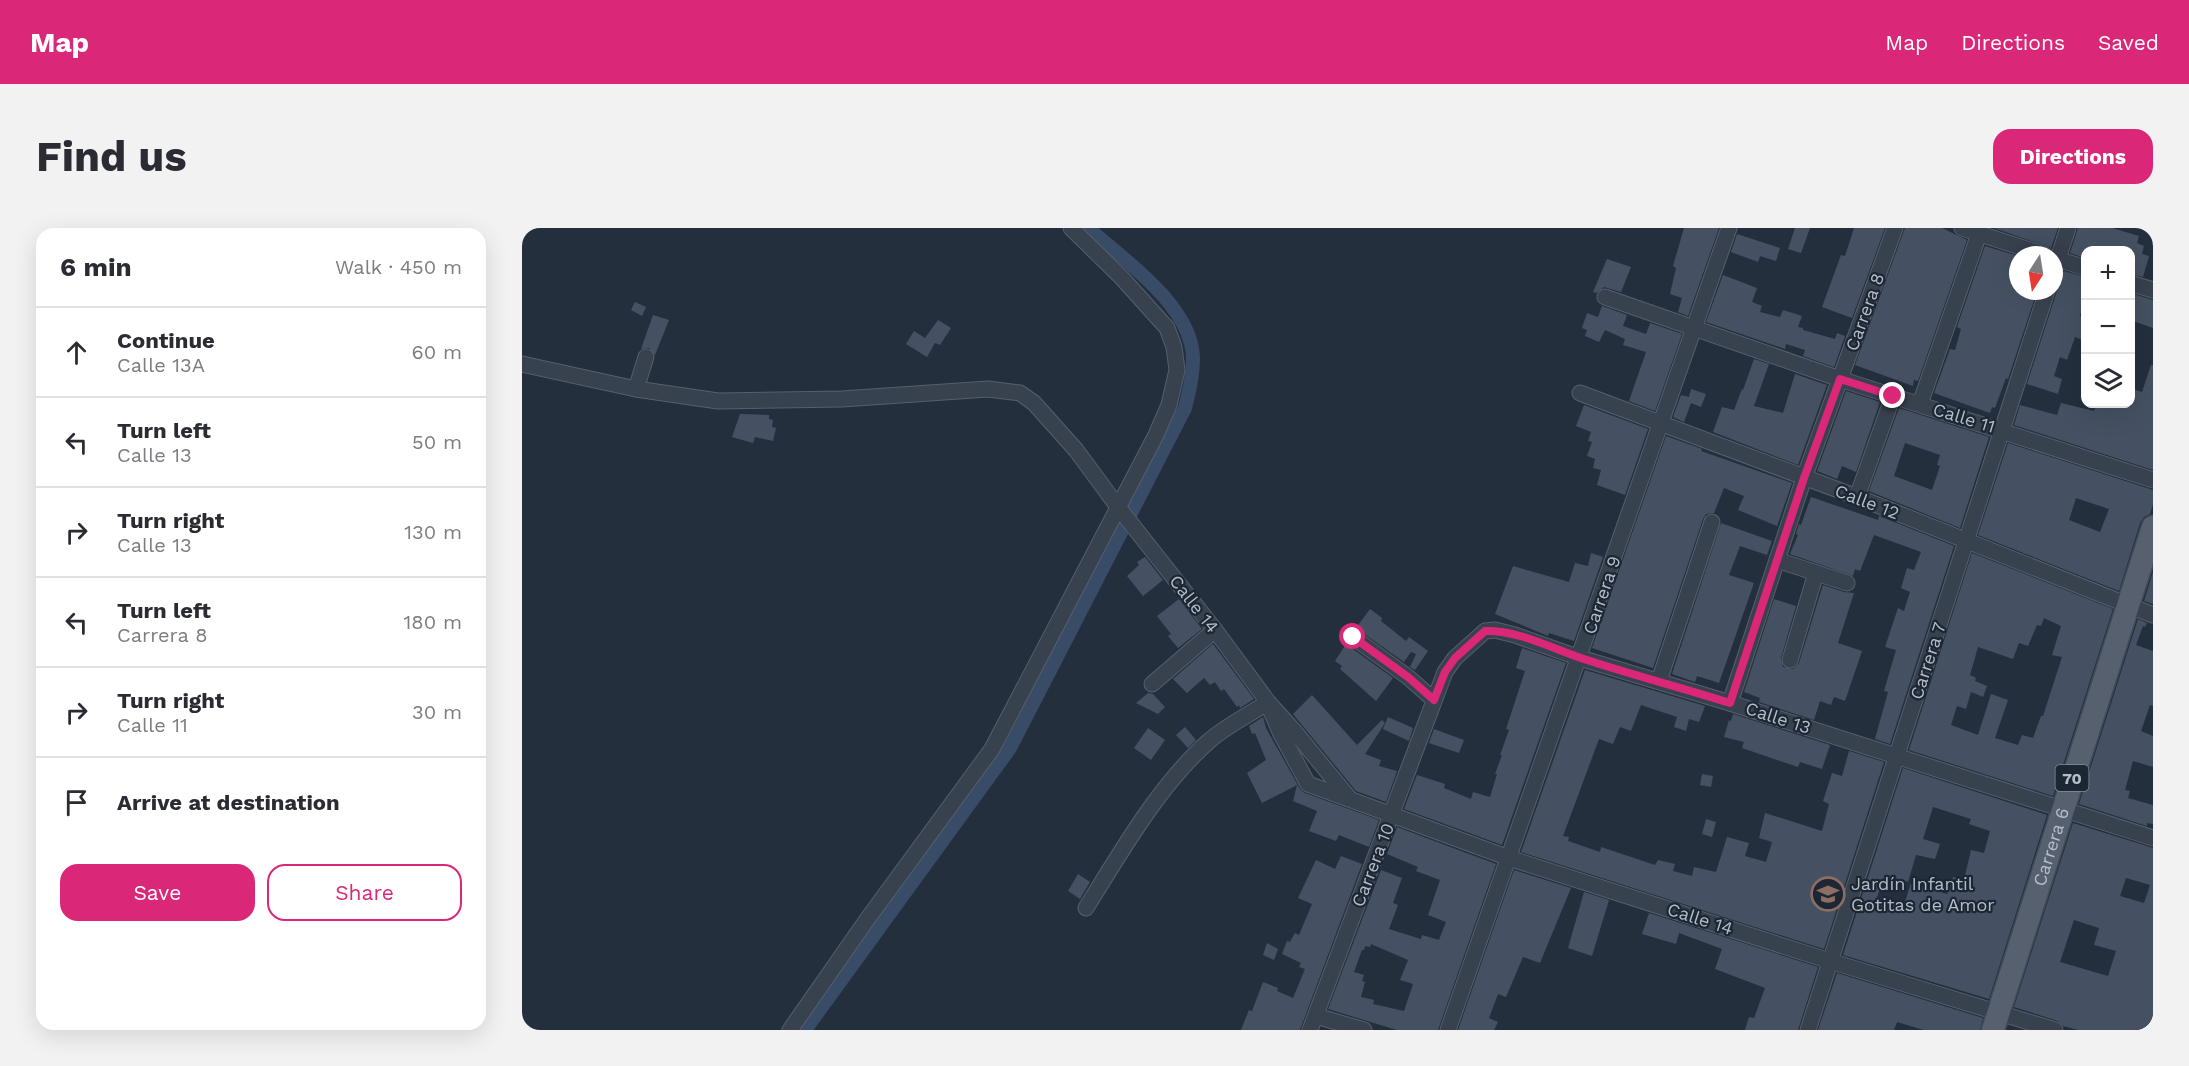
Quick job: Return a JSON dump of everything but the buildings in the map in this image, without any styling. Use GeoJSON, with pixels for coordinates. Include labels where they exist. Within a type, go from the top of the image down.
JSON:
{"type":"FeatureCollection","features":[{"type":"Feature","properties":{"kind":"main road","name":"Carrera 6"},"geometry":{"type":"LineString","coordinates":[[1996,1022],[2153,526]]}},
{"type":"Feature","properties":{"kind":"street"},"geometry":{"type":"LineString","coordinates":[[790,1030],[866,921],[992,749],[1169,405],[1177,370],[1174,347],[1167,328],[1071,228]]}},
{"type":"Feature","properties":{"kind":"street","name":"Carrera 9"},"geometry":{"type":"LineString","coordinates":[[1448,1030],[1729,228]]}},
{"type":"Feature","properties":{"kind":"street","name":"Carrera 8"},"geometry":{"type":"LineString","coordinates":[[1730,703],[1804,478],[1895,228]]}},
{"type":"Feature","properties":{"kind":"street"},"geometry":{"type":"LineString","coordinates":[[1962,228],[2012,246]]}},
{"type":"Feature","properties":{"kind":"street"},"geometry":{"type":"LineString","coordinates":[[2060,246],[2068,228]]}},
{"type":"Feature","properties":{"kind":"street"},"geometry":{"type":"LineString","coordinates":[[1920,404],[1979,234]]}},
{"type":"Feature","properties":{"kind":"street"},"geometry":{"type":"LineString","coordinates":[[2063,263],[2081,267]]}},
{"type":"Feature","properties":{"kind":"street"},"geometry":{"type":"LineString","coordinates":[[2135,285],[2153,290]]}},
{"type":"Feature","properties":{"kind":"street","name":"Calle 11"},"geometry":{"type":"LineString","coordinates":[[1605,297],[1840,379],[2153,480]]}},
{"type":"Feature","properties":{"kind":"street","name":"Carrera 7"},"geometry":{"type":"LineString","coordinates":[[1808,1030],[2045,300]]}},
{"type":"Feature","properties":{"kind":"street"},"geometry":{"type":"LineString","coordinates":[[636,389],[646,357]]}},
{"type":"Feature","properties":{"kind":"street","name":"Calle 14"},"geometry":{"type":"LineString","coordinates":[[522,364],[636,389],[718,401],[842,399],[988,388],[1020,393],[1052,421],[1076,450],[1268,702],[1348,798]]}},
{"type":"Feature","properties":{"kind":"street","name":"Calle 12"},"geometry":{"type":"LineString","coordinates":[[1580,393],[1857,497],[2153,615]]}},
{"type":"Feature","properties":{"kind":"street"},"geometry":{"type":"LineString","coordinates":[[1857,497],[1893,396]]}},
{"type":"Feature","properties":{"kind":"street"},"geometry":{"type":"LineString","coordinates":[[1659,681],[1712,522]]}},
{"type":"Feature","properties":{"kind":"street"},"geometry":{"type":"LineString","coordinates":[[1777,560],[1847,583]]}},
{"type":"Feature","properties":{"kind":"street"},"geometry":{"type":"LineString","coordinates":[[1790,660],[1816,573]]}},
{"type":"Feature","properties":{"kind":"street"},"geometry":{"type":"LineString","coordinates":[[1152,684],[1215,630]]}},
{"type":"Feature","properties":{"kind":"street","name":"Calle 13"},"geometry":{"type":"LineString","coordinates":[[1434,700],[1445,672],[1455,658],[1485,631],[1495,630],[2153,838]]}},
{"type":"Feature","properties":{"kind":"street"},"geometry":{"type":"LineString","coordinates":[[1353,637],[1408,677],[1434,700]]}},
{"type":"Feature","properties":{"kind":"street","name":"Carrera 10"},"geometry":{"type":"LineString","coordinates":[[1313,1023],[1434,700]]}},
{"type":"Feature","properties":{"kind":"street"},"geometry":{"type":"LineString","coordinates":[[1086,909],[1176,774],[1210,740],[1268,702]]}},
{"type":"Feature","properties":{"kind":"street","name":"Calle 14"},"geometry":{"type":"LineString","coordinates":[[1268,702],[1281,734],[1308,784],[1509,858],[1830,961],[1996,1022],[2055,1030]]}},
{"type":"Feature","properties":{"kind":"street"},"geometry":{"type":"LineString","coordinates":[[1313,1023],[1364,1030]]}},
{"type":"Feature","properties":{"kind":"waterway"},"geometry":{"type":"LineString","coordinates":[[805,1030],[1010,748],[1185,408],[1192,378],[1193,358],[1190,339],[1181,320],[1169,302],[1137,269],[1088,228]]}},
{"type":"Feature","properties":{"kind":"place","name":"Jardín Infantil Gotitas de Amor"},"geometry":{"type":"Point","coordinates":[1828,894]}},
{"type":"Feature","properties":{"kind":"route"},"geometry":{"type":"LineString","coordinates":[[1353,637],[1408,677],[1434,700],[1445,672],[1455,658],[1485,631],[1495,630],[1730,703],[1804,478],[1840,379],[1893,396]]}}]}
